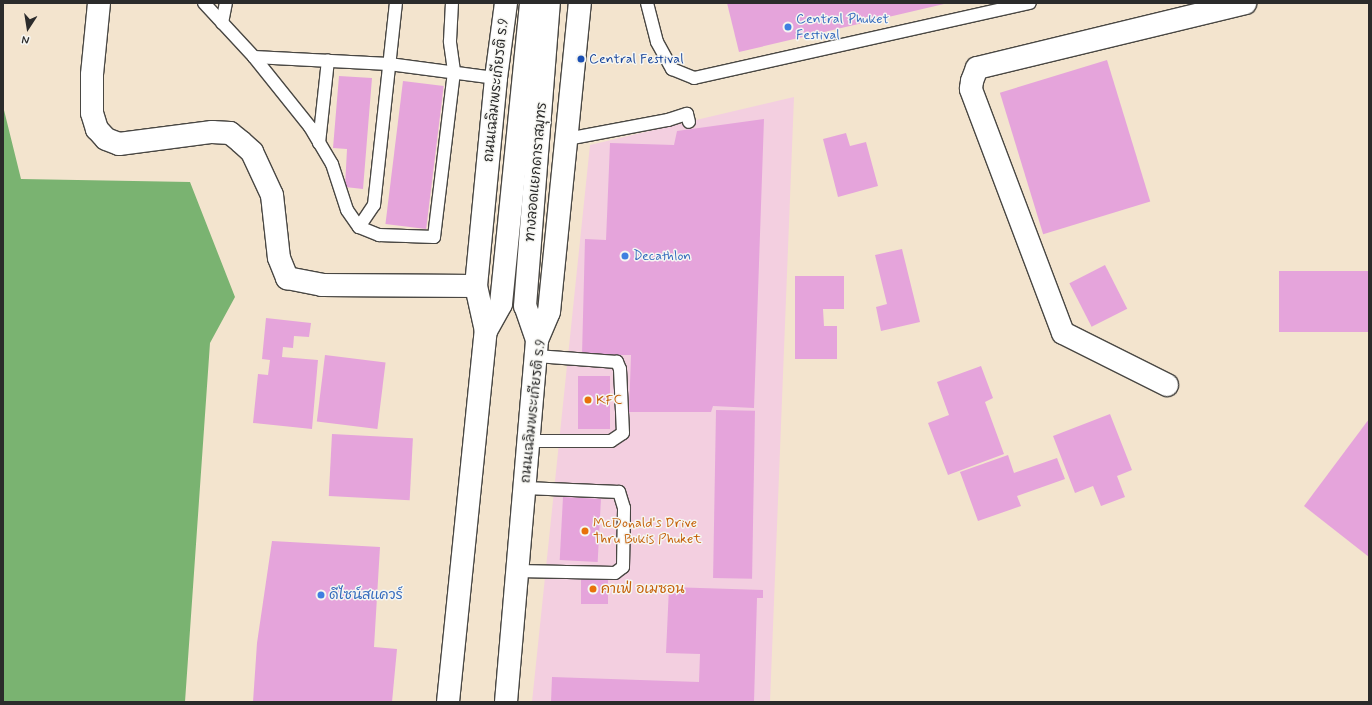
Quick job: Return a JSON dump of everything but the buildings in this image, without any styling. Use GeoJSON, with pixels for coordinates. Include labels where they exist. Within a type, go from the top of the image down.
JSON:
{"type":"FeatureCollection","features":[{"type":"Feature","properties":{"kind":"main road"},"geometry":{"type":"LineString","coordinates":[[99,3],[92,75],[92,113],[97,129],[106,139],[119,144],[212,132],[230,133],[252,152],[272,195],[279,258],[287,278],[322,285],[476,286]]}},
{"type":"Feature","properties":{"kind":"main road","name":"ถนนเฉลิมพระเกียรติ ร.9"},"geometry":{"type":"LineString","coordinates":[[448,702],[486,331],[476,286],[496,78],[506,3]]}},
{"type":"Feature","properties":{"kind":"main road","name":"ทางลอดแยกดาราสมุทร"},"geometry":{"type":"LineString","coordinates":[[486,331],[501,304],[531,3]]}},
{"type":"Feature","properties":{"kind":"main road","name":"ทางลอดแยกดาราสมุทร"},"geometry":{"type":"LineString","coordinates":[[536,348],[525,306],[549,3]]}},
{"type":"Feature","properties":{"kind":"main road","name":"ถนนเฉลิมพระเกียรติ ร.9"},"geometry":{"type":"LineString","coordinates":[[506,702],[530,441],[536,348],[549,312],[580,3]]}},
{"type":"Feature","properties":{"kind":"main road"},"geometry":{"type":"LineString","coordinates":[[1167,385],[1063,333],[971,89],[972,81],[977,68],[1245,3]]}},
{"type":"Feature","properties":{"kind":"lane"},"geometry":{"type":"LineString","coordinates":[[204,3],[254,56],[278,85],[319,143],[332,164],[347,210],[359,227],[379,235],[434,237],[454,71],[450,41],[452,3]]}},
{"type":"Feature","properties":{"kind":"lane"},"geometry":{"type":"LineString","coordinates":[[222,23],[226,3]]}},
{"type":"Feature","properties":{"kind":"lane"},"geometry":{"type":"LineString","coordinates":[[359,227],[374,205],[396,3]]}},
{"type":"Feature","properties":{"kind":"lane"},"geometry":{"type":"LineString","coordinates":[[647,3],[657,42],[672,69],[694,78],[1030,3]]}},
{"type":"Feature","properties":{"kind":"lane"},"geometry":{"type":"LineString","coordinates":[[254,56],[389,64],[454,71],[496,78]]}},
{"type":"Feature","properties":{"kind":"lane"},"geometry":{"type":"LineString","coordinates":[[319,143],[328,60]]}},
{"type":"Feature","properties":{"kind":"lane"},"geometry":{"type":"LineString","coordinates":[[567,139],[668,120],[687,114],[689,122]]}},
{"type":"Feature","properties":{"kind":"lane"},"geometry":{"type":"LineString","coordinates":[[530,441],[611,442],[623,433],[620,369],[617,362],[536,348]]}},
{"type":"Feature","properties":{"kind":"lane"},"geometry":{"type":"LineString","coordinates":[[518,571],[615,573],[623,567],[624,508],[619,492],[525,488]]}},
{"type":"Feature","properties":{"kind":"shaded area"},"geometry":{"type":"Polygon","coordinates":[[[794,97],[770,702],[532,702],[590,145],[794,97]]]}},
{"type":"Feature","properties":{"kind":"green space"},"geometry":{"type":"Polygon","coordinates":[[[3,106],[21,179],[190,182],[235,297],[210,343],[185,702],[3,702],[3,106]]]}},
{"type":"Feature","properties":{"kind":"place","name":"Central Phuket Festival"},"geometry":{"type":"Point","coordinates":[788,27]}},
{"type":"Feature","properties":{"kind":"place","name":"Central Festival"},"geometry":{"type":"Point","coordinates":[581,59]}},
{"type":"Feature","properties":{"kind":"place","name":"Decathlon"},"geometry":{"type":"Point","coordinates":[625,256]}},
{"type":"Feature","properties":{"kind":"place","name":"KFC"},"geometry":{"type":"Point","coordinates":[588,400]}},
{"type":"Feature","properties":{"kind":"place","name":"McDonald's Drive Thru Bukis Phuket"},"geometry":{"type":"Point","coordinates":[585,531]}},
{"type":"Feature","properties":{"kind":"place","name":"คาเฟ่ อเมซอน"},"geometry":{"type":"Point","coordinates":[593,589]}},
{"type":"Feature","properties":{"kind":"place","name":"ดีไซน์สแควร์"},"geometry":{"type":"Point","coordinates":[321,595]}}]}
